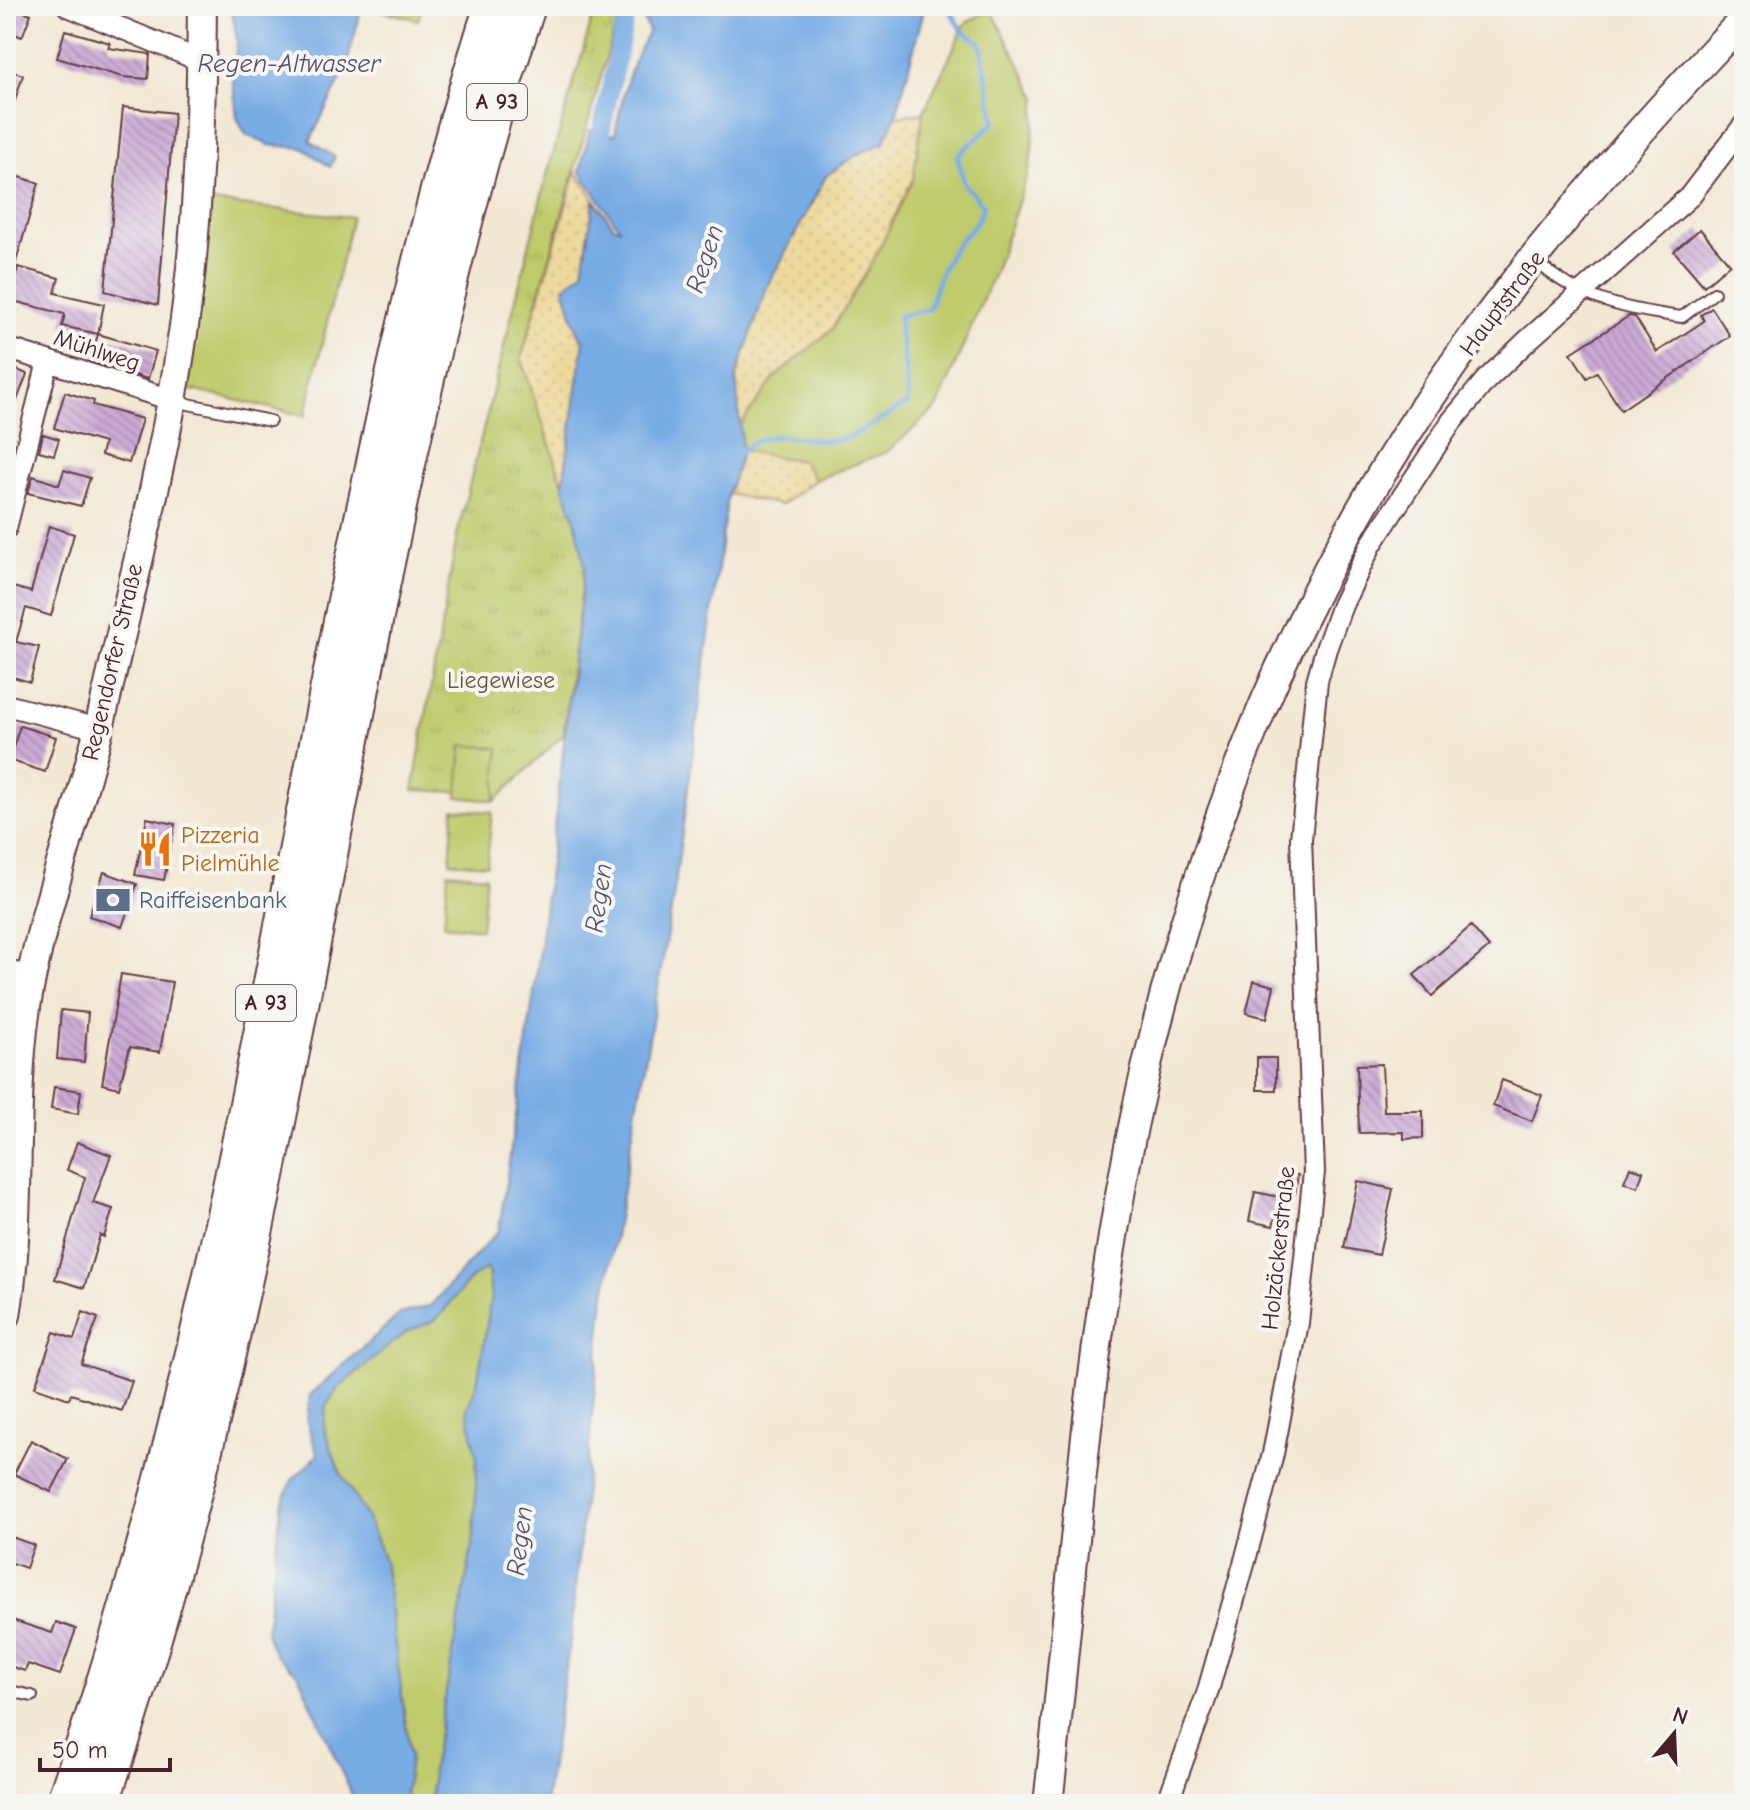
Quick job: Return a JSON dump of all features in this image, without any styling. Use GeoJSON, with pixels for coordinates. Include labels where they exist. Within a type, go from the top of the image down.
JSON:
{"type":"FeatureCollection","features":[{"type":"Feature","properties":{"kind":"highway","name":"A 93"},"geometry":{"type":"LineString","coordinates":[[64,1804],[132,1585],[184,1393],[222,1223],[393,377],[438,194],[493,6]]}},
{"type":"Feature","properties":{"kind":"highway","name":"A 93"},"geometry":{"type":"LineString","coordinates":[[100,1804],[169,1577],[216,1400],[407,462],[503,77],[527,6]]}},
{"type":"Feature","properties":{"kind":"main road","name":"Regendorfer Straße"},"geometry":{"type":"LineString","coordinates":[[6,1315],[17,1222],[19,974],[60,860],[99,729],[172,400],[191,257],[202,6]]}},
{"type":"Feature","properties":{"kind":"main road","name":"Hauptstraße"},"geometry":{"type":"LineString","coordinates":[[1048,1804],[1095,1373],[1136,1114],[1173,960],[1212,837],[1251,734],[1304,618],[1366,499],[1410,430],[1534,259],[1617,159],[1744,19]]}},
{"type":"Feature","properties":{"kind":"street"},"geometry":{"type":"LineString","coordinates":[[68,6],[201,61]]}},
{"type":"Feature","properties":{"kind":"street","name":"Hauptstraße"},"geometry":{"type":"LineString","coordinates":[[1317,681],[1342,605],[1371,545],[1418,470],[1486,380],[1689,197],[1744,125]]}},
{"type":"Feature","properties":{"kind":"street","name":"Mühlweg"},"geometry":{"type":"LineString","coordinates":[[6,348],[172,400]]}},
{"type":"Feature","properties":{"kind":"street"},"geometry":{"type":"LineString","coordinates":[[6,528],[48,362]]}},
{"type":"Feature","properties":{"kind":"street","name":"Holzäckerstraße"},"geometry":{"type":"LineString","coordinates":[[1167,1804],[1207,1694],[1246,1557],[1273,1454],[1298,1323],[1314,1172],[1301,839],[1317,681]]}},
{"type":"Feature","properties":{"kind":"street"},"geometry":{"type":"LineString","coordinates":[[6,705],[99,729]]}},
{"type":"Feature","properties":{"kind":"lane"},"geometry":{"type":"LineString","coordinates":[[1534,259],[1582,295],[1643,312],[1682,317],[1714,293]]}},
{"type":"Feature","properties":{"kind":"lane"},"geometry":{"type":"LineString","coordinates":[[172,400],[270,421]]}},
{"type":"Feature","properties":{"kind":"lane"},"geometry":{"type":"LineString","coordinates":[[6,1690],[32,1696]]}},
{"type":"Feature","properties":{"kind":"green space"},"geometry":{"type":"Polygon","coordinates":[[[364,6],[423,6],[418,20],[364,6]]]}},
{"type":"Feature","properties":{"kind":"green space","name":"Liegewiese"},"geometry":{"type":"Polygon","coordinates":[[[596,6],[621,6],[521,359],[575,519],[585,566],[563,735],[495,801],[499,748],[462,745],[458,792],[413,790],[458,531],[546,178],[596,6]]]}},
{"type":"Feature","properties":{"kind":"green space"},"geometry":{"type":"Polygon","coordinates":[[[991,9],[1037,98],[1030,167],[995,271],[937,408],[887,452],[815,480],[802,461],[742,451],[738,428],[775,377],[832,329],[874,259],[913,180],[923,113],[966,23],[991,9]]]}},
{"type":"Feature","properties":{"kind":"green space"},"geometry":{"type":"Polygon","coordinates":[[[211,202],[352,217],[305,416],[187,389],[211,202]]]}},
{"type":"Feature","properties":{"kind":"green space"},"geometry":{"type":"Polygon","coordinates":[[[462,744],[500,748],[495,801],[457,797],[462,744]]]}},
{"type":"Feature","properties":{"kind":"green space"},"geometry":{"type":"Polygon","coordinates":[[[454,809],[492,812],[487,865],[450,862],[454,809]]]}},
{"type":"Feature","properties":{"kind":"green space"},"geometry":{"type":"Polygon","coordinates":[[[448,872],[486,876],[481,929],[444,925],[448,872]]]}},
{"type":"Feature","properties":{"kind":"green space"},"geometry":{"type":"Polygon","coordinates":[[[488,1268],[491,1297],[477,1383],[467,1409],[477,1458],[474,1536],[432,1770],[431,1804],[404,1804],[410,1757],[384,1560],[367,1518],[339,1470],[324,1428],[326,1406],[338,1388],[406,1332],[436,1320],[472,1277],[488,1268]]]}},
{"type":"Feature","properties":{"kind":"sand"},"geometry":{"type":"Polygon","coordinates":[[[923,113],[913,179],[874,259],[832,329],[775,377],[738,428],[736,377],[767,287],[826,176],[858,154],[884,143],[896,116],[923,113]]]}},
{"type":"Feature","properties":{"kind":"sand"},"geometry":{"type":"Polygon","coordinates":[[[576,172],[614,227],[594,201],[583,272],[564,287],[584,341],[563,485],[521,359],[576,172]]]}},
{"type":"Feature","properties":{"kind":"sand"},"geometry":{"type":"Polygon","coordinates":[[[742,451],[802,461],[815,480],[781,505],[728,494],[742,451]]]}},
{"type":"Feature","properties":{"kind":"water","name":"Regen-Altwasser"},"geometry":{"type":"Polygon","coordinates":[[[231,6],[362,6],[346,68],[310,141],[335,157],[330,167],[303,148],[269,145],[246,135],[237,118],[233,83],[237,40],[231,6]]]}},
{"type":"Feature","properties":{"kind":"water","name":"Regen"},"geometry":{"type":"Polygon","coordinates":[[[641,6],[925,6],[896,116],[884,143],[858,154],[826,176],[767,287],[736,377],[742,451],[728,494],[673,899],[603,1306],[570,1641],[545,1804],[431,1804],[432,1770],[474,1536],[477,1458],[467,1409],[477,1383],[491,1297],[488,1268],[472,1277],[436,1320],[406,1332],[338,1388],[326,1406],[324,1428],[339,1470],[367,1518],[384,1560],[410,1757],[404,1804],[356,1804],[298,1674],[275,1655],[266,1633],[281,1506],[292,1480],[318,1455],[307,1423],[310,1395],[400,1314],[430,1306],[499,1230],[537,972],[585,566],[575,519],[563,485],[584,341],[564,287],[583,272],[594,200],[614,227],[619,228],[580,171],[590,130],[615,135],[627,82],[649,31],[640,12],[641,6]]]}},
{"type":"Feature","properties":{"kind":"building"},"geometry":{"type":"Polygon","coordinates":[[[6,6],[31,14],[22,37],[6,31],[6,6]]]}},
{"type":"Feature","properties":{"kind":"building"},"geometry":{"type":"Polygon","coordinates":[[[65,30],[110,43],[108,48],[150,54],[148,79],[123,77],[57,58],[65,30]]]}},
{"type":"Feature","properties":{"kind":"building"},"geometry":{"type":"Polygon","coordinates":[[[6,69],[23,75],[9,119],[6,118],[6,69]]]}},
{"type":"Feature","properties":{"kind":"building"},"geometry":{"type":"Polygon","coordinates":[[[123,107],[174,113],[158,305],[105,291],[123,107]]]}},
{"type":"Feature","properties":{"kind":"building"},"geometry":{"type":"Polygon","coordinates":[[[6,173],[39,183],[10,282],[6,282],[6,173]]]}},
{"type":"Feature","properties":{"kind":"building"},"geometry":{"type":"Polygon","coordinates":[[[1700,229],[1730,264],[1704,286],[1674,251],[1700,229]]]}},
{"type":"Feature","properties":{"kind":"building"},"geometry":{"type":"Polygon","coordinates":[[[18,267],[59,278],[55,293],[104,304],[98,334],[62,326],[65,314],[9,300],[18,267]]]}},
{"type":"Feature","properties":{"kind":"building"},"geometry":{"type":"Polygon","coordinates":[[[1712,308],[1730,336],[1621,410],[1597,372],[1587,378],[1571,353],[1629,316],[1635,317],[1657,352],[1704,321],[1701,315],[1712,308]]]}},
{"type":"Feature","properties":{"kind":"building"},"geometry":{"type":"Polygon","coordinates":[[[98,334],[156,351],[148,379],[90,361],[98,334]]]}},
{"type":"Feature","properties":{"kind":"building"},"geometry":{"type":"Polygon","coordinates":[[[6,365],[27,374],[7,426],[6,426],[6,365]]]}},
{"type":"Feature","properties":{"kind":"building"},"geometry":{"type":"Polygon","coordinates":[[[65,392],[94,401],[93,405],[142,419],[129,463],[101,455],[104,443],[54,428],[65,392]]]}},
{"type":"Feature","properties":{"kind":"building"},"geometry":{"type":"Polygon","coordinates":[[[43,434],[59,439],[54,455],[39,451],[43,434]]]}},
{"type":"Feature","properties":{"kind":"building"},"geometry":{"type":"Polygon","coordinates":[[[64,470],[90,478],[81,506],[28,493],[33,476],[59,485],[64,470]]]}},
{"type":"Feature","properties":{"kind":"building"},"geometry":{"type":"Polygon","coordinates":[[[49,526],[74,534],[51,616],[26,608],[16,642],[39,647],[30,682],[6,675],[6,585],[31,592],[49,526]]]}},
{"type":"Feature","properties":{"kind":"building"},"geometry":{"type":"Polygon","coordinates":[[[20,726],[56,737],[45,772],[9,760],[20,726]]]}},
{"type":"Feature","properties":{"kind":"building","name":"Pizzeria Pielmühle"},"geometry":{"type":"Polygon","coordinates":[[[147,818],[175,824],[164,880],[135,875],[147,818]]]}},
{"type":"Feature","properties":{"kind":"building","name":"Raiffeisenbank"},"geometry":{"type":"Polygon","coordinates":[[[104,872],[137,884],[122,927],[89,916],[104,872]]]}},
{"type":"Feature","properties":{"kind":"building"},"geometry":{"type":"Polygon","coordinates":[[[1471,926],[1489,947],[1432,996],[1414,975],[1471,926]]]}},
{"type":"Feature","properties":{"kind":"building"},"geometry":{"type":"Polygon","coordinates":[[[121,974],[172,982],[160,1052],[130,1047],[119,1088],[102,1084],[121,974]]]}},
{"type":"Feature","properties":{"kind":"building"},"geometry":{"type":"Polygon","coordinates":[[[1254,981],[1274,986],[1267,1018],[1246,1013],[1254,981]]]}},
{"type":"Feature","properties":{"kind":"building"},"geometry":{"type":"Polygon","coordinates":[[[61,1010],[88,1013],[84,1062],[57,1059],[61,1010]]]}},
{"type":"Feature","properties":{"kind":"building"},"geometry":{"type":"Polygon","coordinates":[[[1257,1058],[1276,1058],[1276,1090],[1257,1090],[1257,1058]]]}},
{"type":"Feature","properties":{"kind":"building"},"geometry":{"type":"Polygon","coordinates":[[[1382,1064],[1384,1111],[1423,1111],[1423,1138],[1404,1139],[1404,1132],[1359,1133],[1357,1065],[1382,1064]]]}},
{"type":"Feature","properties":{"kind":"building"},"geometry":{"type":"Polygon","coordinates":[[[1502,1080],[1542,1095],[1532,1121],[1493,1106],[1502,1080]]]}},
{"type":"Feature","properties":{"kind":"building"},"geometry":{"type":"Polygon","coordinates":[[[54,1087],[81,1091],[78,1114],[51,1109],[54,1087]]]}},
{"type":"Feature","properties":{"kind":"building"},"geometry":{"type":"Polygon","coordinates":[[[77,1142],[111,1155],[93,1203],[113,1209],[104,1237],[100,1235],[84,1288],[55,1279],[85,1177],[67,1170],[77,1142]]]}},
{"type":"Feature","properties":{"kind":"building"},"geometry":{"type":"Polygon","coordinates":[[[1630,1167],[1643,1171],[1638,1187],[1624,1182],[1630,1167]]]}},
{"type":"Feature","properties":{"kind":"building"},"geometry":{"type":"Polygon","coordinates":[[[1281,1172],[1298,1175],[1295,1194],[1278,1191],[1281,1172]]]}},
{"type":"Feature","properties":{"kind":"building"},"geometry":{"type":"Polygon","coordinates":[[[1358,1181],[1393,1189],[1379,1255],[1344,1248],[1358,1181]]]}},
{"type":"Feature","properties":{"kind":"building"},"geometry":{"type":"Polygon","coordinates":[[[1255,1192],[1280,1197],[1273,1226],[1249,1221],[1255,1192]]]}},
{"type":"Feature","properties":{"kind":"building"},"geometry":{"type":"Polygon","coordinates":[[[83,1312],[98,1318],[81,1364],[132,1381],[122,1411],[71,1394],[69,1399],[35,1387],[54,1332],[74,1339],[83,1312]]]}},
{"type":"Feature","properties":{"kind":"building"},"geometry":{"type":"Polygon","coordinates":[[[31,1440],[68,1459],[51,1492],[14,1474],[31,1440]]]}},
{"type":"Feature","properties":{"kind":"building"},"geometry":{"type":"Polygon","coordinates":[[[6,1535],[34,1545],[26,1568],[6,1561],[6,1535]]]}},
{"type":"Feature","properties":{"kind":"building"},"geometry":{"type":"Polygon","coordinates":[[[6,1618],[52,1633],[56,1622],[76,1629],[60,1675],[28,1664],[25,1671],[6,1665],[6,1618]]]}},
{"type":"Feature","properties":{"kind":"waterway"},"geometry":{"type":"LineString","coordinates":[[601,133],[628,6]]}},
{"type":"Feature","properties":{"kind":"waterway"},"geometry":{"type":"LineString","coordinates":[[742,451],[753,442],[777,436],[829,440],[849,437],[908,403],[899,316],[929,309],[947,260],[978,219],[983,205],[965,185],[957,156],[995,122],[980,42],[962,31],[948,6]]}},
{"type":"Feature","properties":{"kind":"place","name":"Pizzeria Pielmühle"},"geometry":{"type":"Point","coordinates":[155,849]}},
{"type":"Feature","properties":{"kind":"place","name":"Raiffeisenbank"},"geometry":{"type":"Point","coordinates":[113,900]}}]}
